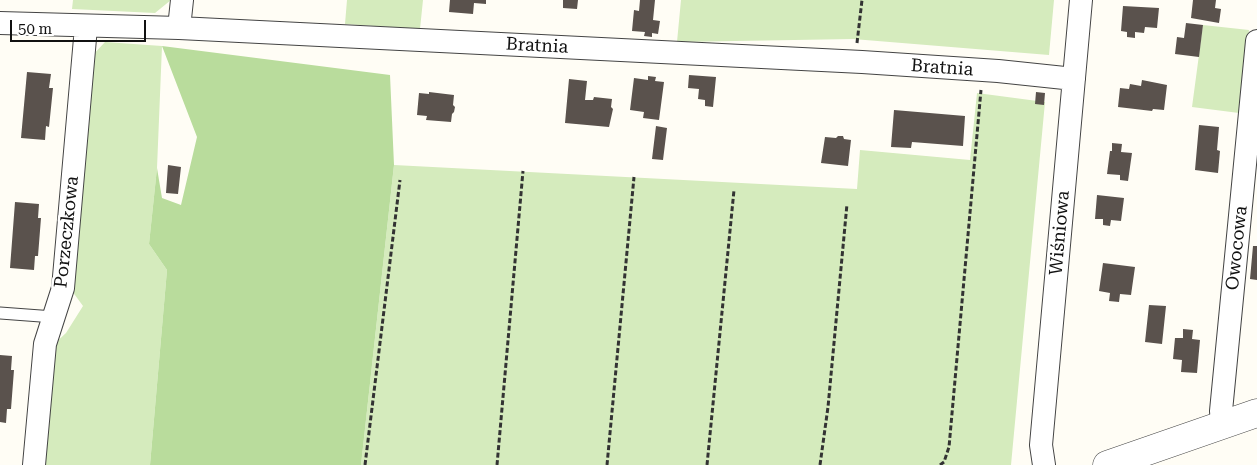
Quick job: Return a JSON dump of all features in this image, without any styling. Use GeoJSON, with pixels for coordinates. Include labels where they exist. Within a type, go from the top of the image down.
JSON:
{"type":"FeatureCollection","features":[{"type":"Feature","properties":{"kind":"street"},"geometry":{"type":"LineString","coordinates":[[179,28],[182,0]]}},
{"type":"Feature","properties":{"kind":"street","name":"Wiśniowa"},"geometry":{"type":"LineString","coordinates":[[1044,465],[1042,445],[1081,0]]}},
{"type":"Feature","properties":{"kind":"street","name":"Bratnia"},"geometry":{"type":"LineString","coordinates":[[0,24],[179,28],[862,62],[1074,79]]}},
{"type":"Feature","properties":{"kind":"street","name":"Porzeczkowa"},"geometry":{"type":"LineString","coordinates":[[34,465],[45,344],[63,288],[86,27]]}},
{"type":"Feature","properties":{"kind":"street","name":"Owocowa"},"geometry":{"type":"LineString","coordinates":[[1222,424],[1222,401],[1257,41]]}},
{"type":"Feature","properties":{"kind":"street"},"geometry":{"type":"LineString","coordinates":[[1107,465],[1257,413]]}},
{"type":"Feature","properties":{"kind":"lane"},"geometry":{"type":"LineString","coordinates":[[0,313],[54,317]]}},
{"type":"Feature","properties":{"kind":"path"},"geometry":{"type":"LineString","coordinates":[[862,0],[856,53],[862,62]]}},
{"type":"Feature","properties":{"kind":"path"},"geometry":{"type":"LineString","coordinates":[[940,465],[944,462],[949,448],[983,71]]}},
{"type":"Feature","properties":{"kind":"path"},"geometry":{"type":"LineString","coordinates":[[497,465],[523,171]]}},
{"type":"Feature","properties":{"kind":"path"},"geometry":{"type":"LineString","coordinates":[[607,465],[634,177]]}},
{"type":"Feature","properties":{"kind":"path"},"geometry":{"type":"LineString","coordinates":[[365,465],[400,180]]}},
{"type":"Feature","properties":{"kind":"path"},"geometry":{"type":"LineString","coordinates":[[707,465],[734,190]]}},
{"type":"Feature","properties":{"kind":"path"},"geometry":{"type":"LineString","coordinates":[[820,465],[828,407],[848,204]]}},
{"type":"Feature","properties":{"kind":"green space"},"geometry":{"type":"Polygon","coordinates":[[[73,0],[171,0],[155,13],[72,9],[73,0]]]}},
{"type":"Feature","properties":{"kind":"green space"},"geometry":{"type":"Polygon","coordinates":[[[347,0],[423,0],[420,29],[345,24],[347,0]]]}},
{"type":"Feature","properties":{"kind":"green space"},"geometry":{"type":"Polygon","coordinates":[[[681,0],[1054,0],[1049,55],[853,39],[677,42],[681,0]]]}},
{"type":"Feature","properties":{"kind":"green space"},"geometry":{"type":"Polygon","coordinates":[[[1203,25],[1249,30],[1239,113],[1192,107],[1203,25]]]}},
{"type":"Feature","properties":{"kind":"green space"},"geometry":{"type":"Polygon","coordinates":[[[105,42],[162,46],[157,168],[149,244],[167,270],[150,465],[42,465],[52,346],[66,333],[83,306],[72,291],[91,57],[105,42]]]}},
{"type":"Feature","properties":{"kind":"green space"},"geometry":{"type":"Polygon","coordinates":[[[162,46],[390,75],[394,165],[361,465],[150,465],[167,270],[149,244],[157,168],[162,198],[181,205],[197,137],[162,46]]]}},
{"type":"Feature","properties":{"kind":"green space"},"geometry":{"type":"Polygon","coordinates":[[[977,93],[1045,102],[1011,465],[361,465],[394,165],[857,189],[860,150],[970,160],[977,93]]]}},
{"type":"Feature","properties":{"kind":"building"},"geometry":{"type":"Polygon","coordinates":[[[450,0],[486,0],[486,4],[474,3],[473,14],[449,12],[450,0]]]}},
{"type":"Feature","properties":{"kind":"building"},"geometry":{"type":"Polygon","coordinates":[[[563,0],[578,0],[577,9],[563,8],[563,0]]]}},
{"type":"Feature","properties":{"kind":"building"},"geometry":{"type":"Polygon","coordinates":[[[640,0],[655,0],[653,20],[660,21],[658,34],[652,33],[652,37],[644,36],[645,32],[632,31],[634,10],[639,11],[640,0]]]}},
{"type":"Feature","properties":{"kind":"building"},"geometry":{"type":"Polygon","coordinates":[[[1193,0],[1216,0],[1215,8],[1221,9],[1219,23],[1191,18],[1193,0]]]}},
{"type":"Feature","properties":{"kind":"building"},"geometry":{"type":"Polygon","coordinates":[[[1123,6],[1159,8],[1157,28],[1145,27],[1144,33],[1135,32],[1135,38],[1127,37],[1127,32],[1121,31],[1123,6]]]}},
{"type":"Feature","properties":{"kind":"building"},"geometry":{"type":"Polygon","coordinates":[[[1186,23],[1203,25],[1199,57],[1175,54],[1177,37],[1184,38],[1186,23]]]}},
{"type":"Feature","properties":{"kind":"building"},"geometry":{"type":"Polygon","coordinates":[[[27,72],[51,74],[49,88],[53,88],[49,127],[46,126],[45,140],[21,138],[27,72]]]}},
{"type":"Feature","properties":{"kind":"building"},"geometry":{"type":"Polygon","coordinates":[[[689,75],[716,77],[713,107],[705,106],[705,100],[698,99],[699,89],[688,88],[689,75]]]}},
{"type":"Feature","properties":{"kind":"building"},"geometry":{"type":"Polygon","coordinates":[[[648,76],[656,77],[655,81],[664,82],[659,120],[643,118],[644,112],[630,110],[634,78],[648,80],[648,76]]]}},
{"type":"Feature","properties":{"kind":"building"},"geometry":{"type":"Polygon","coordinates":[[[569,79],[587,81],[585,100],[593,100],[594,97],[612,99],[611,107],[613,109],[609,127],[565,123],[569,79]]]}},
{"type":"Feature","properties":{"kind":"building"},"geometry":{"type":"Polygon","coordinates":[[[1142,80],[1167,85],[1164,110],[1153,109],[1152,111],[1118,107],[1120,88],[1129,89],[1130,84],[1141,86],[1142,80]]]}},
{"type":"Feature","properties":{"kind":"building"},"geometry":{"type":"Polygon","coordinates":[[[429,92],[454,95],[453,105],[455,107],[451,122],[426,120],[427,116],[417,115],[419,93],[429,94],[429,92]]]}},
{"type":"Feature","properties":{"kind":"building"},"geometry":{"type":"Polygon","coordinates":[[[1036,92],[1045,93],[1044,105],[1035,104],[1036,92]]]}},
{"type":"Feature","properties":{"kind":"building"},"geometry":{"type":"Polygon","coordinates":[[[894,110],[965,116],[963,146],[912,142],[911,148],[891,147],[894,110]]]}},
{"type":"Feature","properties":{"kind":"building"},"geometry":{"type":"Polygon","coordinates":[[[1199,125],[1219,127],[1217,150],[1220,151],[1218,173],[1195,170],[1199,125]]]}},
{"type":"Feature","properties":{"kind":"building"},"geometry":{"type":"Polygon","coordinates":[[[656,126],[667,128],[663,160],[652,159],[656,126]]]}},
{"type":"Feature","properties":{"kind":"building"},"geometry":{"type":"Polygon","coordinates":[[[838,136],[851,140],[848,166],[821,163],[825,137],[836,138],[838,136]]]}},
{"type":"Feature","properties":{"kind":"building"},"geometry":{"type":"Polygon","coordinates":[[[1112,143],[1122,144],[1121,152],[1132,153],[1128,181],[1120,180],[1120,175],[1107,174],[1112,143]]]}},
{"type":"Feature","properties":{"kind":"building"},"geometry":{"type":"Polygon","coordinates":[[[168,165],[181,167],[178,194],[166,193],[168,165]]]}},
{"type":"Feature","properties":{"kind":"building"},"geometry":{"type":"Polygon","coordinates":[[[1097,195],[1124,198],[1121,221],[1111,220],[1110,226],[1103,225],[1103,219],[1095,219],[1097,195]]]}},
{"type":"Feature","properties":{"kind":"building"},"geometry":{"type":"Polygon","coordinates":[[[15,202],[39,204],[38,218],[41,218],[38,256],[35,256],[34,270],[10,268],[15,202]]]}},
{"type":"Feature","properties":{"kind":"building"},"geometry":{"type":"Polygon","coordinates":[[[1253,246],[1257,246],[1257,280],[1250,279],[1253,246]]]}},
{"type":"Feature","properties":{"kind":"building"},"geometry":{"type":"Polygon","coordinates":[[[1103,263],[1135,267],[1131,295],[1120,294],[1119,302],[1109,301],[1110,293],[1099,291],[1103,263]]]}},
{"type":"Feature","properties":{"kind":"building"},"geometry":{"type":"Polygon","coordinates":[[[1149,305],[1166,306],[1162,344],[1145,342],[1149,305]]]}},
{"type":"Feature","properties":{"kind":"building"},"geometry":{"type":"Polygon","coordinates":[[[1183,329],[1193,330],[1192,339],[1200,340],[1197,373],[1181,372],[1182,360],[1173,359],[1175,338],[1183,338],[1183,329]]]}},
{"type":"Feature","properties":{"kind":"building"},"geometry":{"type":"Polygon","coordinates":[[[0,355],[12,356],[11,370],[14,370],[11,409],[7,409],[6,423],[0,422],[0,355]]]}}]}
